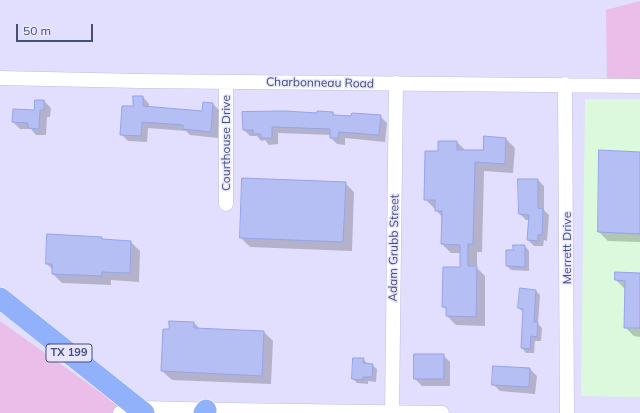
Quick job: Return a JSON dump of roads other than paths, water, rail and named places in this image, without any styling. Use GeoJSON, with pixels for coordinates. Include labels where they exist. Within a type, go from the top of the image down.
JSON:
{"type":"FeatureCollection","features":[{"type":"Feature","properties":{"kind":"highway","name":"TX 199"},"geometry":{"type":"LineString","coordinates":[[0,298],[134,411]]}},
{"type":"Feature","properties":{"kind":"street","name":"Charbonneau Road"},"geometry":{"type":"LineString","coordinates":[[0,78],[640,86]]}},
{"type":"Feature","properties":{"kind":"street","name":"Courthouse Drive"},"geometry":{"type":"LineString","coordinates":[[226,82],[226,204]]}},
{"type":"Feature","properties":{"kind":"street","name":"Adam Grubb Street"},"geometry":{"type":"LineString","coordinates":[[392,412],[396,84]]}},
{"type":"Feature","properties":{"kind":"street","name":"Merrett Drive"},"geometry":{"type":"LineString","coordinates":[[565,84],[567,413]]}},
{"type":"Feature","properties":{"kind":"street"},"geometry":{"type":"LineString","coordinates":[[134,411],[442,413]]}}]}
